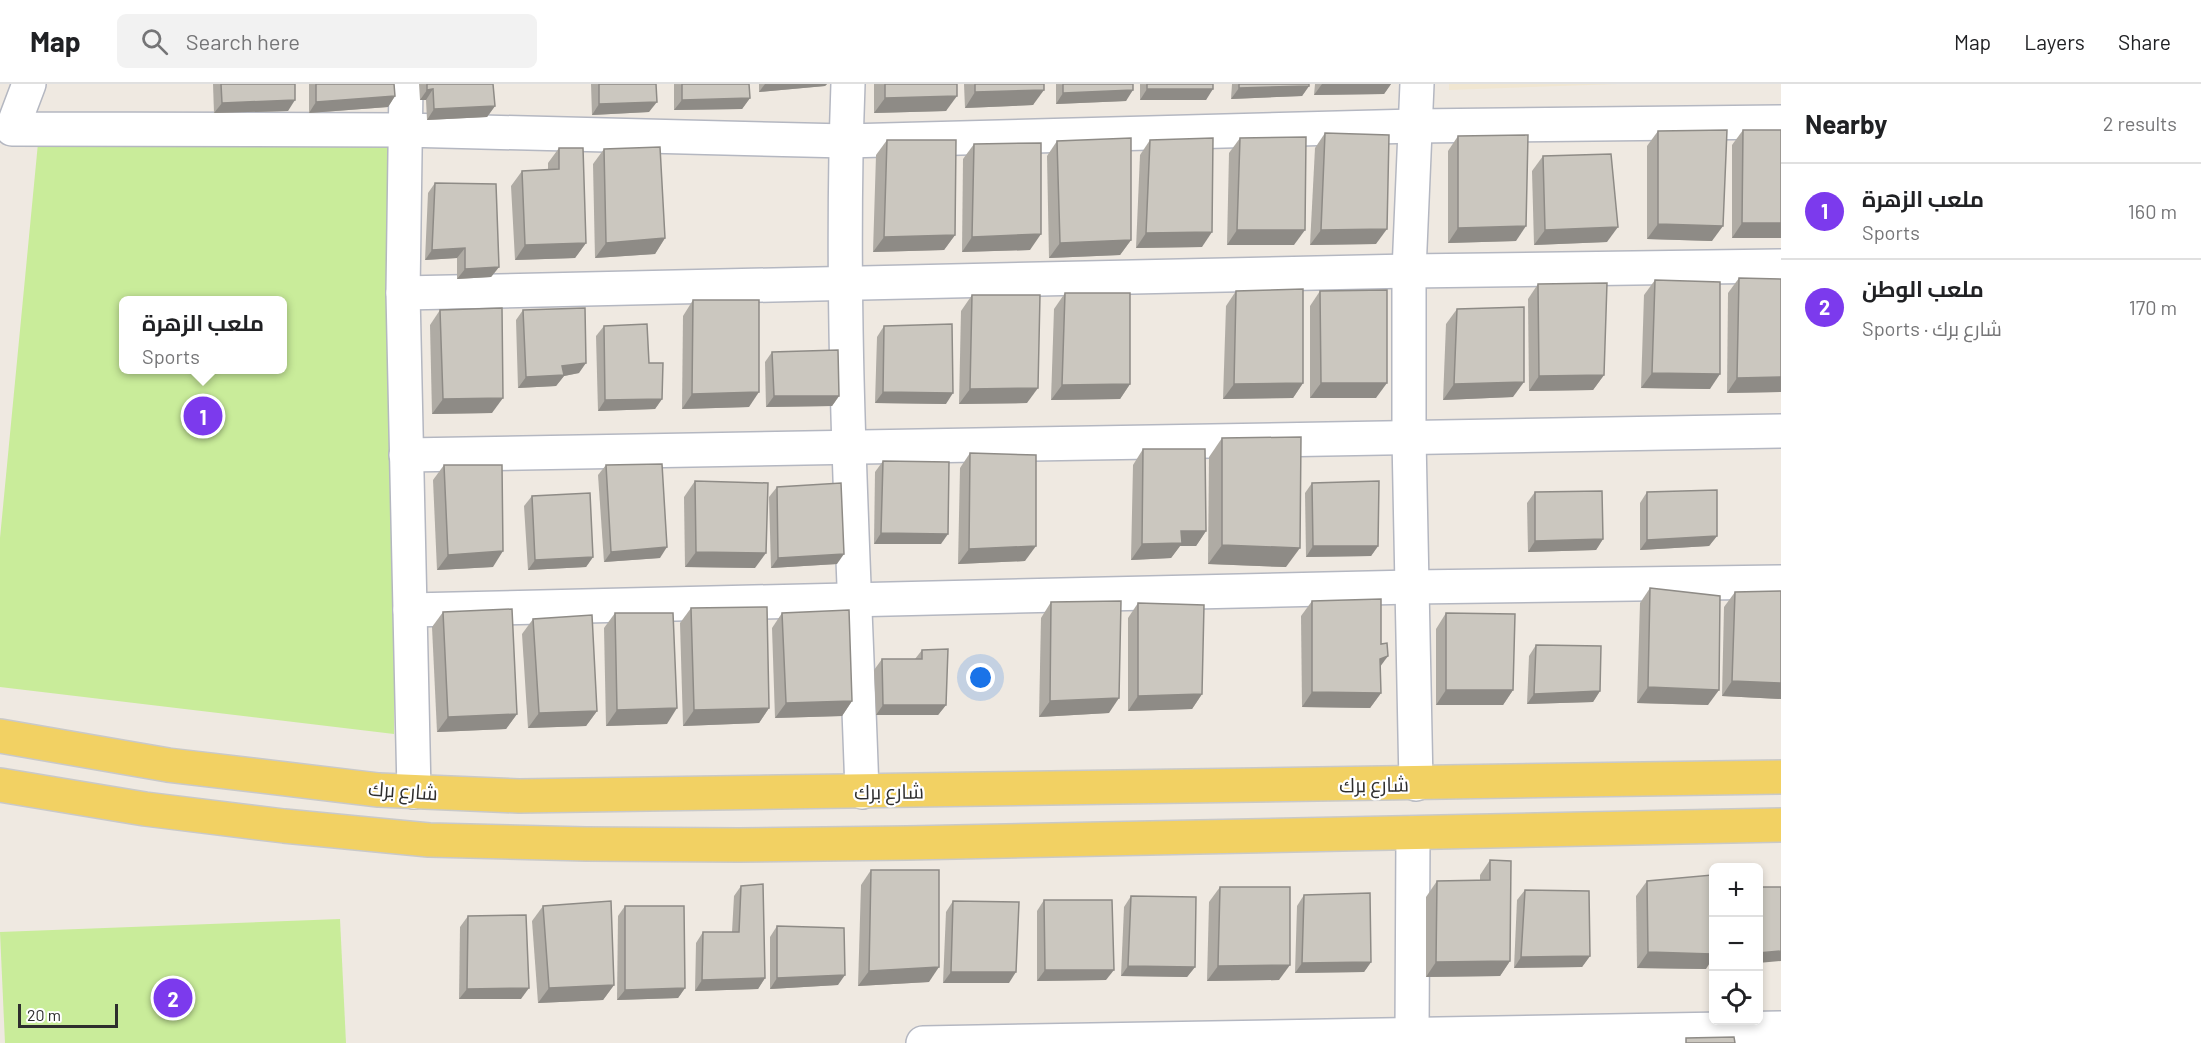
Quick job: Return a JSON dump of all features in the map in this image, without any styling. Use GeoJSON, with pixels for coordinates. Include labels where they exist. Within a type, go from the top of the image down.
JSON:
{"type":"FeatureCollection","features":[{"type":"Feature","properties":{"kind":"main road","name":"شارع برك"},"geometry":{"type":"LineString","coordinates":[[0,736],[168,765],[379,790],[519,796],[1781,777]]}},
{"type":"Feature","properties":{"kind":"main road"},"geometry":{"type":"LineString","coordinates":[[0,785],[145,809],[284,826],[429,840],[739,845],[1781,825]]}},
{"type":"Feature","properties":{"kind":"street"},"geometry":{"type":"LineString","coordinates":[[29,84],[12,129],[404,130],[846,141],[1415,126],[1781,122]]}},
{"type":"Feature","properties":{"kind":"street"},"geometry":{"type":"LineString","coordinates":[[406,84],[403,293],[414,792]]}},
{"type":"Feature","properties":{"kind":"street"},"geometry":{"type":"LineString","coordinates":[[848,84],[846,284],[862,792]]}},
{"type":"Feature","properties":{"kind":"street"},"geometry":{"type":"LineString","coordinates":[[1416,784],[1409,438],[1409,272],[1417,84]]}},
{"type":"Feature","properties":{"kind":"street"},"geometry":{"type":"LineString","coordinates":[[403,293],[1781,266]]}},
{"type":"Feature","properties":{"kind":"street"},"geometry":{"type":"LineString","coordinates":[[406,455],[1781,431]]}},
{"type":"Feature","properties":{"kind":"street"},"geometry":{"type":"LineString","coordinates":[[410,610],[1412,587],[1781,582]]}},
{"type":"Feature","properties":{"kind":"street"},"geometry":{"type":"LineString","coordinates":[[1412,1034],[1413,833]]}},
{"type":"Feature","properties":{"kind":"street"},"geometry":{"type":"LineString","coordinates":[[922,1043],[1781,1029]]}},
{"type":"Feature","properties":{"kind":"shaded area"},"geometry":{"type":"Polygon","coordinates":[[[1449,84],[1618,84],[1449,90],[1449,84]]]}},
{"type":"Feature","properties":{"kind":"green space"},"geometry":{"type":"Polygon","coordinates":[[[38,143],[390,147],[395,293],[394,734],[0,687],[0,538],[38,143]]]}},
{"type":"Feature","properties":{"kind":"green space"},"geometry":{"type":"Polygon","coordinates":[[[340,919],[346,1043],[5,1043],[0,932],[340,919]]]}},
{"type":"Feature","properties":{"kind":"building"},"geometry":{"type":"Polygon","coordinates":[[[221,84],[295,84],[295,100],[222,103],[221,84]]]}},
{"type":"Feature","properties":{"kind":"building"},"geometry":{"type":"Polygon","coordinates":[[[316,84],[394,84],[395,96],[316,102],[316,84]]]}},
{"type":"Feature","properties":{"kind":"building"},"geometry":{"type":"Polygon","coordinates":[[[427,84],[493,84],[495,106],[434,109],[433,89],[427,90],[427,84]]]}},
{"type":"Feature","properties":{"kind":"building"},"geometry":{"type":"Polygon","coordinates":[[[599,84],[656,84],[657,102],[599,104],[599,84]]]}},
{"type":"Feature","properties":{"kind":"building"},"geometry":{"type":"Polygon","coordinates":[[[682,84],[749,84],[750,98],[682,100],[682,84]]]}},
{"type":"Feature","properties":{"kind":"building"},"geometry":{"type":"Polygon","coordinates":[[[885,84],[957,84],[957,96],[885,98],[885,84]]]}},
{"type":"Feature","properties":{"kind":"building"},"geometry":{"type":"Polygon","coordinates":[[[975,84],[1044,84],[1044,90],[975,92],[975,84]]]}},
{"type":"Feature","properties":{"kind":"building"},"geometry":{"type":"Polygon","coordinates":[[[1063,84],[1133,84],[1133,90],[1063,93],[1063,84]]]}},
{"type":"Feature","properties":{"kind":"building"},"geometry":{"type":"Polygon","coordinates":[[[1147,84],[1213,84],[1213,89],[1147,89],[1147,84]]]}},
{"type":"Feature","properties":{"kind":"building"},"geometry":{"type":"Polygon","coordinates":[[[1239,84],[1309,84],[1309,86],[1239,88],[1239,84]]]}},
{"type":"Feature","properties":{"kind":"building"},"geometry":{"type":"Polygon","coordinates":[[[1727,130],[1723,226],[1658,224],[1658,131],[1727,130]]]}},
{"type":"Feature","properties":{"kind":"building"},"geometry":{"type":"Polygon","coordinates":[[[1743,130],[1781,130],[1781,223],[1742,223],[1743,130]]]}},
{"type":"Feature","properties":{"kind":"building"},"geometry":{"type":"Polygon","coordinates":[[[1325,133],[1389,135],[1387,229],[1321,230],[1325,133]]]}},
{"type":"Feature","properties":{"kind":"building"},"geometry":{"type":"Polygon","coordinates":[[[1528,135],[1526,226],[1458,228],[1458,136],[1528,135]]]}},
{"type":"Feature","properties":{"kind":"building"},"geometry":{"type":"Polygon","coordinates":[[[1306,137],[1305,230],[1237,230],[1240,138],[1306,137]]]}},
{"type":"Feature","properties":{"kind":"building"},"geometry":{"type":"Polygon","coordinates":[[[1131,138],[1131,240],[1060,243],[1057,141],[1131,138]]]}},
{"type":"Feature","properties":{"kind":"building"},"geometry":{"type":"Polygon","coordinates":[[[1213,138],[1212,232],[1146,233],[1150,140],[1213,138]]]}},
{"type":"Feature","properties":{"kind":"building"},"geometry":{"type":"Polygon","coordinates":[[[887,140],[956,140],[955,235],[884,237],[887,140]]]}},
{"type":"Feature","properties":{"kind":"building"},"geometry":{"type":"Polygon","coordinates":[[[1041,143],[1041,234],[972,237],[974,144],[1041,143]]]}},
{"type":"Feature","properties":{"kind":"building"},"geometry":{"type":"Polygon","coordinates":[[[660,147],[665,238],[606,243],[604,149],[660,147]]]}},
{"type":"Feature","properties":{"kind":"building"},"geometry":{"type":"Polygon","coordinates":[[[559,148],[583,148],[586,243],[525,245],[522,171],[559,169],[559,148]]]}},
{"type":"Feature","properties":{"kind":"building"},"geometry":{"type":"Polygon","coordinates":[[[1611,154],[1618,227],[1545,230],[1543,156],[1611,154]]]}},
{"type":"Feature","properties":{"kind":"building"},"geometry":{"type":"Polygon","coordinates":[[[435,183],[496,184],[499,267],[465,269],[465,248],[432,250],[435,183]]]}},
{"type":"Feature","properties":{"kind":"building"},"geometry":{"type":"Polygon","coordinates":[[[1739,278],[1781,279],[1781,377],[1737,378],[1739,278]]]}},
{"type":"Feature","properties":{"kind":"building"},"geometry":{"type":"Polygon","coordinates":[[[1655,280],[1720,282],[1720,374],[1652,373],[1655,280]]]}},
{"type":"Feature","properties":{"kind":"building"},"geometry":{"type":"Polygon","coordinates":[[[1607,283],[1604,375],[1539,376],[1538,284],[1607,283]]]}},
{"type":"Feature","properties":{"kind":"building"},"geometry":{"type":"Polygon","coordinates":[[[1303,289],[1303,383],[1234,384],[1236,291],[1303,289]]]}},
{"type":"Feature","properties":{"kind":"building"},"geometry":{"type":"Polygon","coordinates":[[[1387,290],[1387,383],[1321,383],[1320,291],[1387,290]]]}},
{"type":"Feature","properties":{"kind":"building"},"geometry":{"type":"Polygon","coordinates":[[[1065,293],[1130,293],[1130,384],[1062,385],[1065,293]]]}},
{"type":"Feature","properties":{"kind":"building"},"geometry":{"type":"Polygon","coordinates":[[[972,295],[1040,295],[1038,388],[970,389],[972,295]]]}},
{"type":"Feature","properties":{"kind":"building"},"geometry":{"type":"Polygon","coordinates":[[[693,300],[759,300],[759,392],[692,394],[693,300]]]}},
{"type":"Feature","properties":{"kind":"building"},"geometry":{"type":"Polygon","coordinates":[[[1524,307],[1524,382],[1454,384],[1457,309],[1524,307]]]}},
{"type":"Feature","properties":{"kind":"building"},"geometry":{"type":"Polygon","coordinates":[[[502,308],[503,398],[443,399],[440,310],[502,308]]]}},
{"type":"Feature","properties":{"kind":"building"},"geometry":{"type":"Polygon","coordinates":[[[585,308],[586,363],[562,366],[564,375],[526,377],[523,310],[585,308]]]}},
{"type":"Feature","properties":{"kind":"building"},"geometry":{"type":"Polygon","coordinates":[[[647,324],[649,363],[663,363],[662,399],[605,400],[604,326],[647,324]]]}},
{"type":"Feature","properties":{"kind":"building"},"geometry":{"type":"Polygon","coordinates":[[[952,324],[953,393],[883,392],[884,326],[952,324]]]}},
{"type":"Feature","properties":{"kind":"building"},"geometry":{"type":"Polygon","coordinates":[[[838,350],[839,396],[774,396],[772,352],[838,350]]]}},
{"type":"Feature","properties":{"kind":"building"},"geometry":{"type":"Polygon","coordinates":[[[1301,437],[1300,548],[1222,545],[1222,438],[1301,437]]]}},
{"type":"Feature","properties":{"kind":"building"},"geometry":{"type":"Polygon","coordinates":[[[1143,449],[1205,449],[1206,531],[1181,531],[1182,543],[1142,544],[1143,449]]]}},
{"type":"Feature","properties":{"kind":"building"},"geometry":{"type":"Polygon","coordinates":[[[970,453],[1036,455],[1036,546],[969,549],[970,453]]]}},
{"type":"Feature","properties":{"kind":"building"},"geometry":{"type":"Polygon","coordinates":[[[883,461],[949,462],[948,534],[881,533],[883,461]]]}},
{"type":"Feature","properties":{"kind":"building"},"geometry":{"type":"Polygon","coordinates":[[[662,464],[667,547],[611,552],[606,465],[662,464]]]}},
{"type":"Feature","properties":{"kind":"building"},"geometry":{"type":"Polygon","coordinates":[[[444,465],[502,465],[503,551],[448,555],[444,465]]]}},
{"type":"Feature","properties":{"kind":"building"},"geometry":{"type":"Polygon","coordinates":[[[695,481],[768,483],[766,553],[696,552],[695,481]]]}},
{"type":"Feature","properties":{"kind":"building"},"geometry":{"type":"Polygon","coordinates":[[[1379,481],[1378,546],[1313,546],[1312,483],[1379,481]]]}},
{"type":"Feature","properties":{"kind":"building"},"geometry":{"type":"Polygon","coordinates":[[[841,483],[844,554],[778,558],[777,487],[841,483]]]}},
{"type":"Feature","properties":{"kind":"building"},"geometry":{"type":"Polygon","coordinates":[[[1717,490],[1717,536],[1647,540],[1647,492],[1717,490]]]}},
{"type":"Feature","properties":{"kind":"building"},"geometry":{"type":"Polygon","coordinates":[[[1602,491],[1603,539],[1535,541],[1535,492],[1602,491]]]}},
{"type":"Feature","properties":{"kind":"building"},"geometry":{"type":"Polygon","coordinates":[[[590,493],[593,557],[535,560],[532,496],[590,493]]]}},
{"type":"Feature","properties":{"kind":"building"},"geometry":{"type":"Polygon","coordinates":[[[1650,588],[1720,596],[1719,690],[1648,687],[1650,588]]]}},
{"type":"Feature","properties":{"kind":"building"},"geometry":{"type":"Polygon","coordinates":[[[1781,591],[1781,683],[1732,681],[1735,592],[1781,591]]]}},
{"type":"Feature","properties":{"kind":"building"},"geometry":{"type":"Polygon","coordinates":[[[1381,599],[1381,644],[1387,643],[1388,656],[1380,659],[1381,693],[1312,692],[1312,601],[1381,599]]]}},
{"type":"Feature","properties":{"kind":"building"},"geometry":{"type":"Polygon","coordinates":[[[1121,601],[1119,698],[1050,701],[1051,602],[1121,601]]]}},
{"type":"Feature","properties":{"kind":"building"},"geometry":{"type":"Polygon","coordinates":[[[1138,603],[1204,605],[1202,694],[1138,696],[1138,603]]]}},
{"type":"Feature","properties":{"kind":"building"},"geometry":{"type":"Polygon","coordinates":[[[767,607],[769,708],[694,710],[691,608],[767,607]]]}},
{"type":"Feature","properties":{"kind":"building"},"geometry":{"type":"Polygon","coordinates":[[[512,609],[517,714],[448,717],[443,612],[512,609]]]}},
{"type":"Feature","properties":{"kind":"building"},"geometry":{"type":"Polygon","coordinates":[[[849,610],[852,701],[786,703],[782,613],[849,610]]]}},
{"type":"Feature","properties":{"kind":"building"},"geometry":{"type":"Polygon","coordinates":[[[615,613],[673,613],[677,708],[617,710],[615,613]]]}},
{"type":"Feature","properties":{"kind":"building"},"geometry":{"type":"Polygon","coordinates":[[[1446,613],[1515,614],[1513,690],[1446,690],[1446,613]]]}},
{"type":"Feature","properties":{"kind":"building"},"geometry":{"type":"Polygon","coordinates":[[[592,615],[597,711],[539,713],[533,619],[592,615]]]}},
{"type":"Feature","properties":{"kind":"building"},"geometry":{"type":"Polygon","coordinates":[[[1536,645],[1601,646],[1600,691],[1534,694],[1536,645]]]}},
{"type":"Feature","properties":{"kind":"building"},"geometry":{"type":"Polygon","coordinates":[[[948,649],[946,705],[883,705],[882,659],[922,659],[922,650],[948,649]]]}},
{"type":"Feature","properties":{"kind":"building"},"geometry":{"type":"Polygon","coordinates":[[[1490,860],[1511,861],[1510,961],[1436,962],[1437,881],[1490,880],[1490,860]]]}},
{"type":"Feature","properties":{"kind":"building"},"geometry":{"type":"Polygon","coordinates":[[[871,870],[939,870],[939,967],[869,971],[871,870]]]}},
{"type":"Feature","properties":{"kind":"building"},"geometry":{"type":"Polygon","coordinates":[[[1709,875],[1709,954],[1648,952],[1647,881],[1709,875]]]}},
{"type":"Feature","properties":{"kind":"building"},"geometry":{"type":"Polygon","coordinates":[[[763,884],[765,978],[702,980],[703,932],[739,932],[741,886],[763,884]]]}},
{"type":"Feature","properties":{"kind":"building"},"geometry":{"type":"Polygon","coordinates":[[[1220,887],[1290,887],[1290,965],[1218,966],[1220,887]]]}},
{"type":"Feature","properties":{"kind":"building"},"geometry":{"type":"Polygon","coordinates":[[[1763,887],[1781,887],[1781,951],[1763,953],[1763,887]]]}},
{"type":"Feature","properties":{"kind":"building"},"geometry":{"type":"Polygon","coordinates":[[[1525,890],[1589,891],[1590,956],[1521,957],[1525,890]]]}},
{"type":"Feature","properties":{"kind":"building"},"geometry":{"type":"Polygon","coordinates":[[[1370,893],[1371,962],[1302,963],[1304,895],[1370,893]]]}},
{"type":"Feature","properties":{"kind":"building"},"geometry":{"type":"Polygon","coordinates":[[[1131,896],[1196,897],[1195,967],[1128,966],[1131,896]]]}},
{"type":"Feature","properties":{"kind":"building"},"geometry":{"type":"Polygon","coordinates":[[[1044,900],[1112,900],[1114,970],[1045,970],[1044,900]]]}},
{"type":"Feature","properties":{"kind":"building"},"geometry":{"type":"Polygon","coordinates":[[[611,901],[614,985],[549,988],[543,906],[611,901]]]}},
{"type":"Feature","properties":{"kind":"building"},"geometry":{"type":"Polygon","coordinates":[[[953,901],[1019,902],[1016,972],[951,972],[953,901]]]}},
{"type":"Feature","properties":{"kind":"building"},"geometry":{"type":"Polygon","coordinates":[[[625,906],[684,906],[685,988],[625,990],[625,906]]]}},
{"type":"Feature","properties":{"kind":"building"},"geometry":{"type":"Polygon","coordinates":[[[526,915],[529,988],[467,989],[468,916],[526,915]]]}},
{"type":"Feature","properties":{"kind":"building"},"geometry":{"type":"Polygon","coordinates":[[[777,926],[844,928],[845,975],[777,978],[777,926]]]}},
{"type":"Feature","properties":{"kind":"building"},"geometry":{"type":"Polygon","coordinates":[[[1734,1037],[1735,1043],[1686,1043],[1686,1038],[1734,1037]]]}},
{"type":"Feature","properties":{"kind":"place","name":"ملعب الزهرة"},"geometry":{"type":"Point","coordinates":[203,416]}},
{"type":"Feature","properties":{"kind":"place","name":"ملعب الوطن"},"geometry":{"type":"Point","coordinates":[173,998]}}]}
